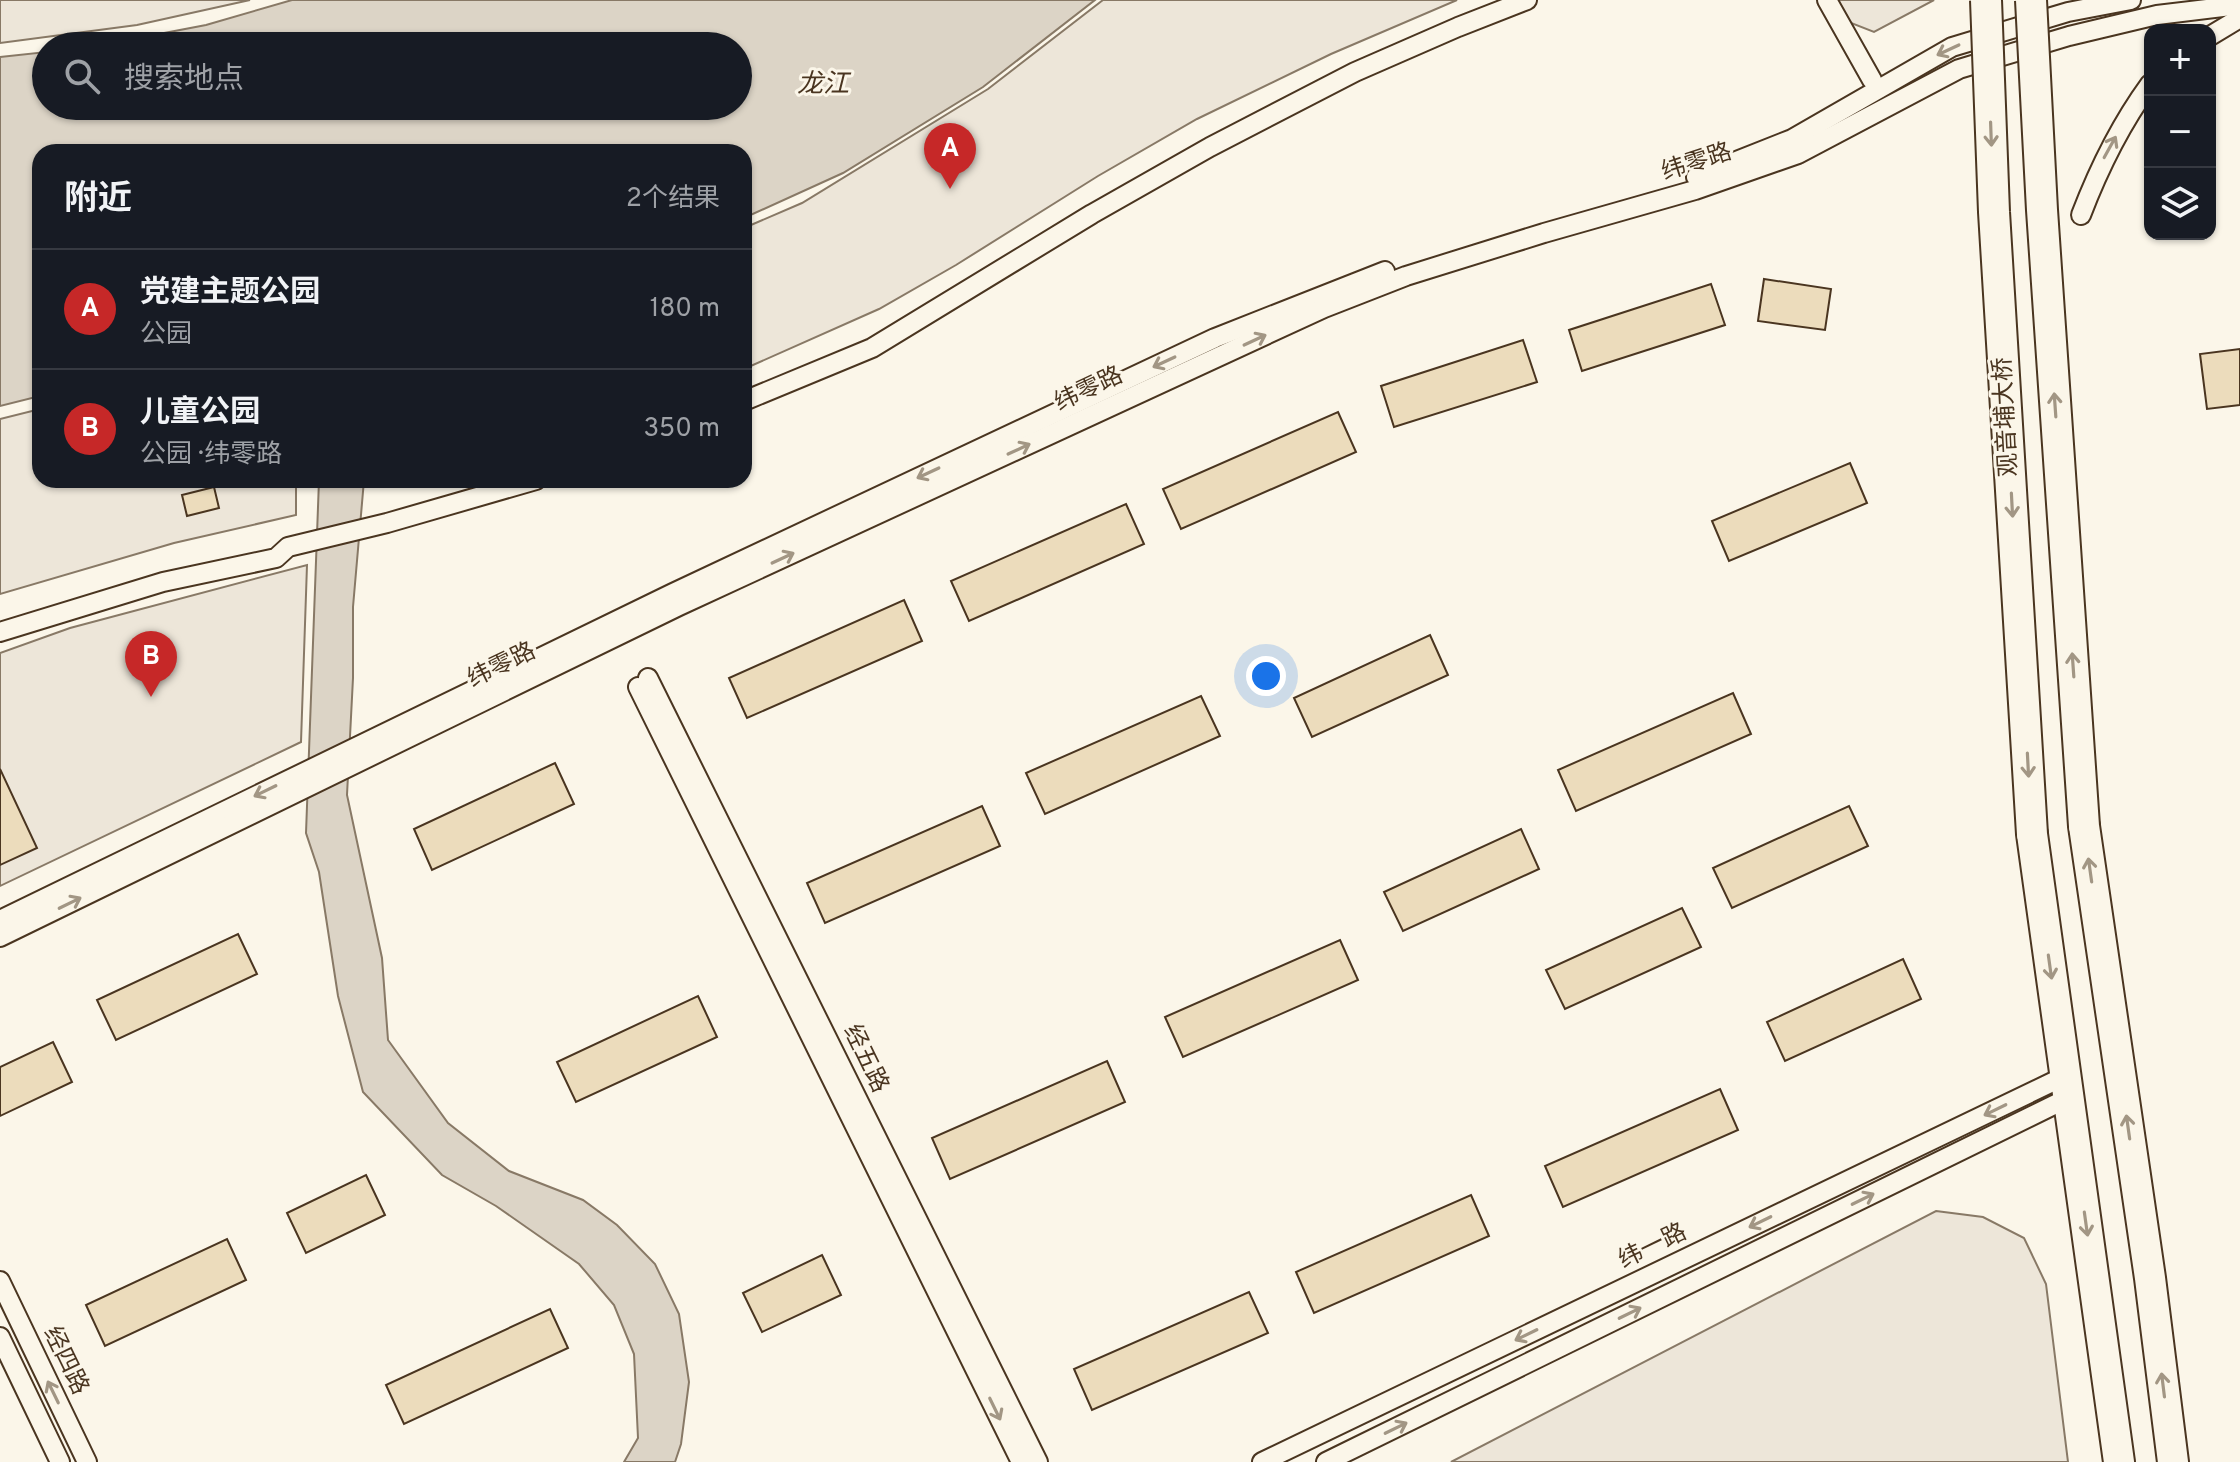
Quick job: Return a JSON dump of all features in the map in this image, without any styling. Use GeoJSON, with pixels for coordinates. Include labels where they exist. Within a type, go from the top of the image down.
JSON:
{"type":"FeatureCollection","features":[{"type":"Feature","properties":{"kind":"main road","name":"观音埔大桥"},"geometry":{"type":"LineString","coordinates":[[1986,0],[1994,212],[2032,834],[2119,1462]]}},
{"type":"Feature","properties":{"kind":"main road","name":"观音埔大桥"},"geometry":{"type":"LineString","coordinates":[[2031,0],[2043,226],[2084,826],[2150,1278],[2173,1462]]}},
{"type":"Feature","properties":{"kind":"street"},"geometry":{"type":"LineString","coordinates":[[752,398],[872,348],[1105,206],[1355,72],[1527,0]]}},
{"type":"Feature","properties":{"kind":"street"},"geometry":{"type":"LineString","coordinates":[[1827,0],[1872,80]]}},
{"type":"Feature","properties":{"kind":"street","name":"纬零路"},"geometry":{"type":"LineString","coordinates":[[0,920],[673,593],[1215,338],[1402,265],[1695,178],[1792,139],[1952,47],[2068,12],[2131,0]]}},
{"type":"Feature","properties":{"kind":"street","name":"纬零路"},"geometry":{"type":"LineString","coordinates":[[0,937],[679,606],[1324,308],[1406,276],[1695,190],[1798,154],[1959,69],[2069,36],[2157,15],[2240,5]]}},
{"type":"Feature","properties":{"kind":"street"},"geometry":{"type":"LineString","coordinates":[[2216,32],[2240,18]]}},
{"type":"Feature","properties":{"kind":"street"},"geometry":{"type":"LineString","coordinates":[[2081,215],[2101,164],[2144,93]]}},
{"type":"Feature","properties":{"kind":"street"},"geometry":{"type":"LineString","coordinates":[[0,632],[163,582],[276,558],[288,547],[387,523],[508,488]]}},
{"type":"Feature","properties":{"kind":"street","name":"经五路"},"geometry":{"type":"LineString","coordinates":[[1021,1462],[643,682],[1038,1462]]}},
{"type":"Feature","properties":{"kind":"street","name":"纬一路"},"geometry":{"type":"LineString","coordinates":[[1262,1462],[2067,1087]]}},
{"type":"Feature","properties":{"kind":"street","name":"纬一路"},"geometry":{"type":"LineString","coordinates":[[1326,1462],[2067,1087]]}},
{"type":"Feature","properties":{"kind":"street","name":"经四路"},"geometry":{"type":"LineString","coordinates":[[0,1281],[87,1462]]}},
{"type":"Feature","properties":{"kind":"street","name":"经四路"},"geometry":{"type":"LineString","coordinates":[[0,1337],[60,1462]]}},
{"type":"Feature","properties":{"kind":"shaded area"},"geometry":{"type":"Polygon","coordinates":[[[0,0],[250,0],[137,25],[84,32],[32,32],[32,39],[0,43],[0,0]]]}},
{"type":"Feature","properties":{"kind":"shaded area"},"geometry":{"type":"Polygon","coordinates":[[[1103,0],[1457,0],[1331,54],[1197,119],[879,309],[752,365],[752,225],[802,203],[988,89],[1103,0]]]}},
{"type":"Feature","properties":{"kind":"shaded area"},"geometry":{"type":"Polygon","coordinates":[[[1834,0],[1934,0],[1874,32],[1851,23],[1834,0]]]}},
{"type":"Feature","properties":{"kind":"shaded area"},"geometry":{"type":"Polygon","coordinates":[[[32,411],[32,488],[296,488],[296,515],[174,543],[0,594],[0,419],[32,411]]]}},
{"type":"Feature","properties":{"kind":"shaded area"},"geometry":{"type":"Polygon","coordinates":[[[307,565],[301,742],[0,886],[0,653],[70,628],[307,565]]]}},
{"type":"Feature","properties":{"kind":"shaded area"},"geometry":{"type":"Polygon","coordinates":[[[1936,1211],[1983,1217],[2024,1238],[2046,1284],[2068,1462],[1451,1462],[1936,1211]]]}},
{"type":"Feature","properties":{"kind":"water","name":"龙江"},"geometry":{"type":"Polygon","coordinates":[[[292,0],[1095,0],[983,87],[843,173],[752,214],[752,144],[32,144],[32,398],[0,406],[0,57],[32,54],[32,120],[752,120],[752,32],[169,32],[206,25],[292,0]]]}},
{"type":"Feature","properties":{"kind":"water"},"geometry":{"type":"Polygon","coordinates":[[[319,488],[363,488],[353,607],[347,795],[382,958],[388,1040],[448,1123],[509,1171],[583,1200],[617,1225],[655,1264],[679,1314],[689,1382],[681,1444],[675,1462],[624,1462],[638,1438],[634,1354],[614,1305],[579,1264],[496,1206],[442,1175],[363,1092],[338,996],[319,872],[306,833],[319,488]]]}},
{"type":"Feature","properties":{"kind":"building"},"geometry":{"type":"Polygon","coordinates":[[[1764,279],[1831,289],[1825,330],[1758,321],[1764,279]]]}},
{"type":"Feature","properties":{"kind":"building"},"geometry":{"type":"Polygon","coordinates":[[[1711,284],[1725,325],[1582,371],[1569,330],[1711,284]]]}},
{"type":"Feature","properties":{"kind":"building"},"geometry":{"type":"Polygon","coordinates":[[[1523,340],[1537,382],[1394,427],[1381,386],[1523,340]]]}},
{"type":"Feature","properties":{"kind":"building"},"geometry":{"type":"Polygon","coordinates":[[[2240,349],[2240,405],[2207,409],[2200,354],[2240,349]]]}},
{"type":"Feature","properties":{"kind":"building"},"geometry":{"type":"Polygon","coordinates":[[[1338,412],[1356,452],[1181,529],[1163,489],[1338,412]]]}},
{"type":"Feature","properties":{"kind":"building"},"geometry":{"type":"Polygon","coordinates":[[[1850,463],[1867,503],[1729,561],[1712,521],[1850,463]]]}},
{"type":"Feature","properties":{"kind":"building"},"geometry":{"type":"Polygon","coordinates":[[[214,488],[219,508],[187,516],[182,495],[214,488]]]}},
{"type":"Feature","properties":{"kind":"building"},"geometry":{"type":"Polygon","coordinates":[[[1126,504],[1144,544],[969,621],[951,581],[1126,504]]]}},
{"type":"Feature","properties":{"kind":"building"},"geometry":{"type":"Polygon","coordinates":[[[904,600],[922,641],[747,718],[729,678],[904,600]]]}},
{"type":"Feature","properties":{"kind":"building"},"geometry":{"type":"Polygon","coordinates":[[[1430,635],[1448,675],[1312,737],[1294,698],[1430,635]]]}},
{"type":"Feature","properties":{"kind":"building"},"geometry":{"type":"Polygon","coordinates":[[[1733,693],[1751,734],[1576,811],[1558,770],[1733,693]]]}},
{"type":"Feature","properties":{"kind":"building"},"geometry":{"type":"Polygon","coordinates":[[[1201,696],[1220,736],[1045,814],[1026,773],[1201,696]]]}},
{"type":"Feature","properties":{"kind":"building"},"geometry":{"type":"Polygon","coordinates":[[[555,763],[574,804],[432,870],[414,829],[555,763]]]}},
{"type":"Feature","properties":{"kind":"building"},"geometry":{"type":"Polygon","coordinates":[[[0,769],[37,848],[0,865],[0,769]]]}},
{"type":"Feature","properties":{"kind":"building"},"geometry":{"type":"Polygon","coordinates":[[[982,806],[1000,846],[825,923],[807,883],[982,806]]]}},
{"type":"Feature","properties":{"kind":"building"},"geometry":{"type":"Polygon","coordinates":[[[1849,806],[1868,846],[1732,908],[1713,868],[1849,806]]]}},
{"type":"Feature","properties":{"kind":"building"},"geometry":{"type":"Polygon","coordinates":[[[1521,829],[1539,869],[1403,931],[1384,892],[1521,829]]]}},
{"type":"Feature","properties":{"kind":"building"},"geometry":{"type":"Polygon","coordinates":[[[1682,908],[1701,947],[1565,1009],[1546,970],[1682,908]]]}},
{"type":"Feature","properties":{"kind":"building"},"geometry":{"type":"Polygon","coordinates":[[[238,934],[257,974],[116,1040],[97,1000],[238,934]]]}},
{"type":"Feature","properties":{"kind":"building"},"geometry":{"type":"Polygon","coordinates":[[[1340,940],[1358,980],[1183,1057],[1165,1017],[1340,940]]]}},
{"type":"Feature","properties":{"kind":"building"},"geometry":{"type":"Polygon","coordinates":[[[1903,959],[1921,999],[1785,1061],[1767,1022],[1903,959]]]}},
{"type":"Feature","properties":{"kind":"building"},"geometry":{"type":"Polygon","coordinates":[[[698,996],[717,1037],[576,1102],[557,1062],[698,996]]]}},
{"type":"Feature","properties":{"kind":"building"},"geometry":{"type":"Polygon","coordinates":[[[53,1042],[72,1082],[0,1116],[0,1067],[53,1042]]]}},
{"type":"Feature","properties":{"kind":"building"},"geometry":{"type":"Polygon","coordinates":[[[1107,1061],[1125,1102],[950,1179],[932,1138],[1107,1061]]]}},
{"type":"Feature","properties":{"kind":"building"},"geometry":{"type":"Polygon","coordinates":[[[1720,1089],[1738,1130],[1563,1207],[1545,1166],[1720,1089]]]}},
{"type":"Feature","properties":{"kind":"building"},"geometry":{"type":"Polygon","coordinates":[[[366,1175],[385,1215],[306,1253],[287,1213],[366,1175]]]}},
{"type":"Feature","properties":{"kind":"building"},"geometry":{"type":"Polygon","coordinates":[[[1471,1195],[1489,1236],[1314,1313],[1296,1272],[1471,1195]]]}},
{"type":"Feature","properties":{"kind":"building"},"geometry":{"type":"Polygon","coordinates":[[[227,1239],[246,1280],[105,1346],[86,1305],[227,1239]]]}},
{"type":"Feature","properties":{"kind":"building"},"geometry":{"type":"Polygon","coordinates":[[[822,1255],[841,1295],[762,1332],[743,1293],[822,1255]]]}},
{"type":"Feature","properties":{"kind":"building"},"geometry":{"type":"Polygon","coordinates":[[[1249,1292],[1268,1333],[1092,1410],[1074,1369],[1249,1292]]]}},
{"type":"Feature","properties":{"kind":"building"},"geometry":{"type":"Polygon","coordinates":[[[550,1309],[568,1348],[404,1424],[386,1385],[550,1309]]]}},
{"type":"Feature","properties":{"kind":"place","name":"党建主题公园"},"geometry":{"type":"Point","coordinates":[950,189]}},
{"type":"Feature","properties":{"kind":"place","name":"儿童公园"},"geometry":{"type":"Point","coordinates":[151,697]}}]}
